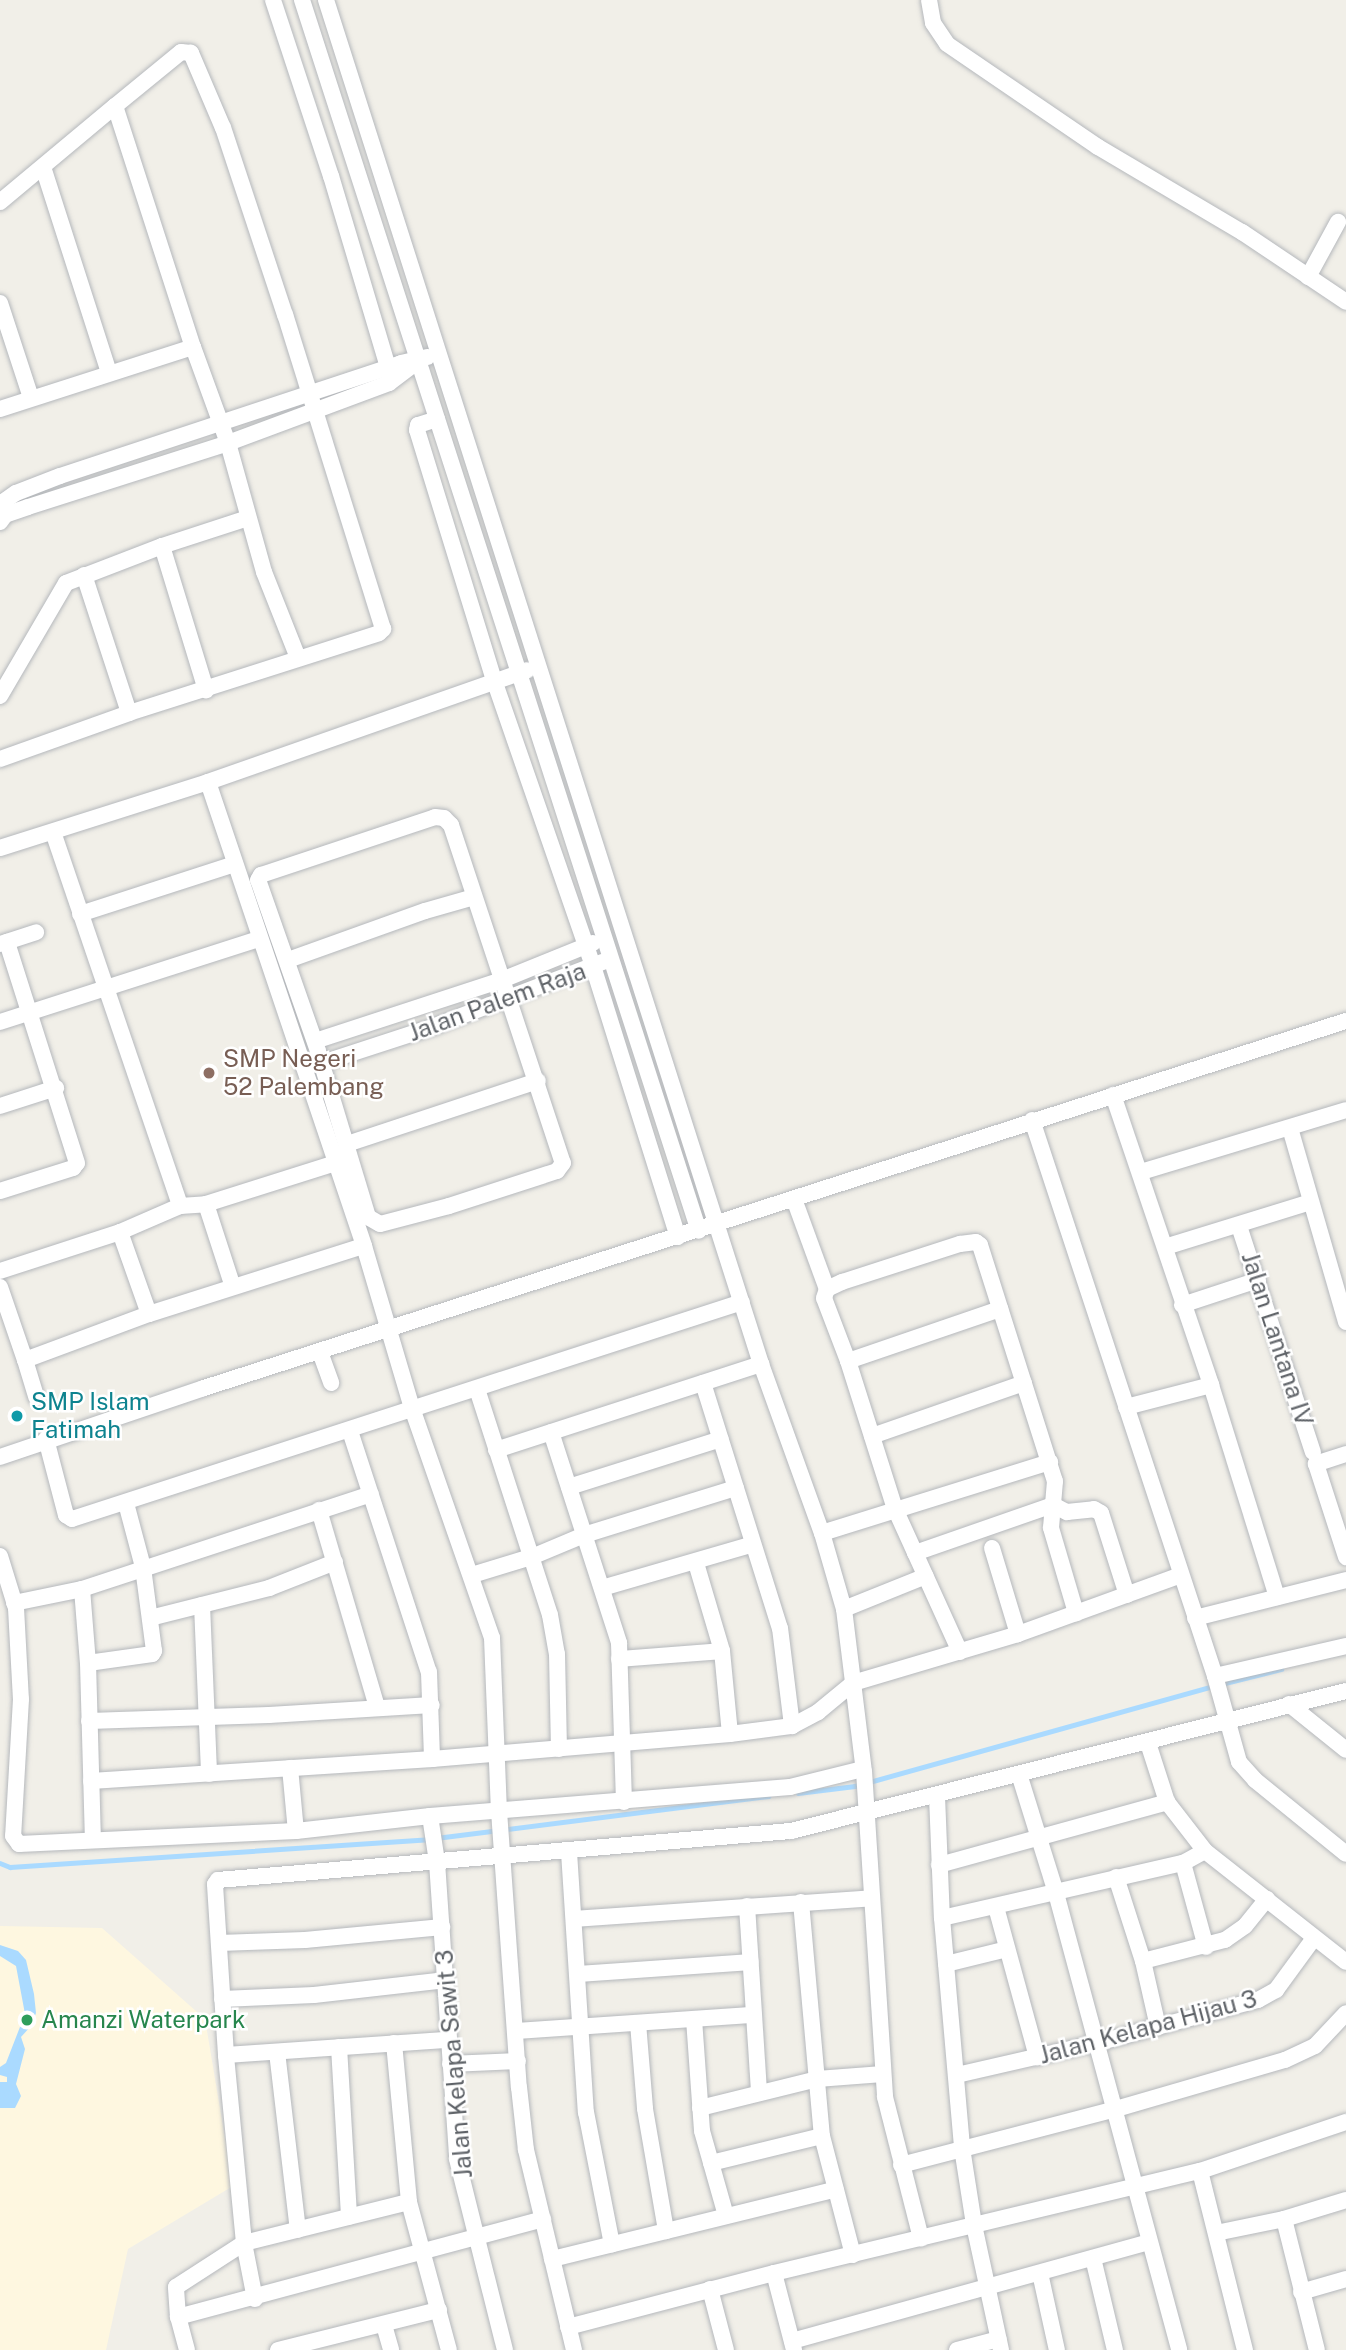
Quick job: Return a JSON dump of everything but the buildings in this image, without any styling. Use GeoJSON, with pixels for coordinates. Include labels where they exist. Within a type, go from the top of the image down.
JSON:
{"type":"FeatureCollection","features":[{"type":"Feature","properties":{"kind":"street"},"geometry":{"type":"LineString","coordinates":[[273,0],[331,176],[388,367]]}},
{"type":"Feature","properties":{"kind":"street"},"geometry":{"type":"LineString","coordinates":[[302,0],[419,360],[516,673],[699,1231]]}},
{"type":"Feature","properties":{"kind":"street"},"geometry":{"type":"LineString","coordinates":[[326,0],[761,1364],[822,1533],[844,1609],[863,1770],[885,2098],[920,2238]]}},
{"type":"Feature","properties":{"kind":"street"},"geometry":{"type":"LineString","coordinates":[[929,0],[933,23],[947,44],[1098,148],[1242,232],[1346,302]]}},
{"type":"Feature","properties":{"kind":"street"},"geometry":{"type":"LineString","coordinates":[[283,32],[309,22]]}},
{"type":"Feature","properties":{"kind":"street"},"geometry":{"type":"LineString","coordinates":[[0,202],[181,52],[191,53],[223,128],[383,629],[379,633],[129,713],[0,759]]}},
{"type":"Feature","properties":{"kind":"street"},"geometry":{"type":"LineString","coordinates":[[115,106],[193,346],[228,443],[264,572],[298,658]]}},
{"type":"Feature","properties":{"kind":"street"},"geometry":{"type":"LineString","coordinates":[[43,166],[109,372]]}},
{"type":"Feature","properties":{"kind":"street"},"geometry":{"type":"LineString","coordinates":[[331,176],[356,168],[378,166]]}},
{"type":"Feature","properties":{"kind":"street"},"geometry":{"type":"LineString","coordinates":[[1308,277],[1338,222]]}},
{"type":"Feature","properties":{"kind":"street"},"geometry":{"type":"LineString","coordinates":[[0,303],[31,398]]}},
{"type":"Feature","properties":{"kind":"street"},"geometry":{"type":"LineString","coordinates":[[0,409],[193,346]]}},
{"type":"Feature","properties":{"kind":"street"},"geometry":{"type":"LineString","coordinates":[[0,504],[16,493],[439,352]]}},
{"type":"Feature","properties":{"kind":"street"},"geometry":{"type":"LineString","coordinates":[[0,522],[5,515],[27,507],[228,443],[389,383],[419,360]]}},
{"type":"Feature","properties":{"kind":"street"},"geometry":{"type":"LineString","coordinates":[[437,419],[418,425],[417,430],[494,680],[593,966],[678,1237]]}},
{"type":"Feature","properties":{"kind":"street"},"geometry":{"type":"LineString","coordinates":[[16,493],[27,507]]}},
{"type":"Feature","properties":{"kind":"street"},"geometry":{"type":"LineString","coordinates":[[0,696],[66,583],[162,545],[248,518]]}},
{"type":"Feature","properties":{"kind":"street"},"geometry":{"type":"LineString","coordinates":[[162,545],[206,690]]}},
{"type":"Feature","properties":{"kind":"street"},"geometry":{"type":"LineString","coordinates":[[84,575],[129,713]]}},
{"type":"Feature","properties":{"kind":"street"},"geometry":{"type":"LineString","coordinates":[[0,848],[208,782],[539,666]]}},
{"type":"Feature","properties":{"kind":"street"},"geometry":{"type":"LineString","coordinates":[[208,782],[363,1246],[413,1410],[492,1638],[502,1849],[526,2150],[574,2350]]}},
{"type":"Feature","properties":{"kind":"street"},"geometry":{"type":"LineString","coordinates":[[435,817],[444,818],[451,825],[555,1131],[562,1168],[449,1206],[380,1224],[373,1222],[368,1217],[288,960],[259,885],[261,875],[435,817]]}},
{"type":"Feature","properties":{"kind":"street"},"geometry":{"type":"LineString","coordinates":[[53,832],[180,1206]]}},
{"type":"Feature","properties":{"kind":"street"},"geometry":{"type":"LineString","coordinates":[[80,914],[235,864]]}},
{"type":"Feature","properties":{"kind":"street"},"geometry":{"type":"LineString","coordinates":[[288,960],[425,911],[474,897]]}},
{"type":"Feature","properties":{"kind":"street","name":"Jalan Palem Raja"},"geometry":{"type":"LineString","coordinates":[[315,1041],[502,980],[625,931]]}},
{"type":"Feature","properties":{"kind":"street"},"geometry":{"type":"LineString","coordinates":[[0,1191],[73,1168],[78,1163],[30,1012],[4,943],[36,932]]}},
{"type":"Feature","properties":{"kind":"street"},"geometry":{"type":"LineString","coordinates":[[0,1021],[259,939]]}},
{"type":"Feature","properties":{"kind":"street","name":"Jalan Palem Raja"},"geometry":{"type":"LineString","coordinates":[[322,1063],[509,1000],[631,951]]}},
{"type":"Feature","properties":{"kind":"street"},"geometry":{"type":"LineString","coordinates":[[0,1457],[46,1439],[699,1231],[1032,1120],[1345,1024]]}},
{"type":"Feature","properties":{"kind":"street"},"geometry":{"type":"LineString","coordinates":[[347,1144],[538,1081]]}},
{"type":"Feature","properties":{"kind":"street"},"geometry":{"type":"LineString","coordinates":[[0,1106],[55,1088]]}},
{"type":"Feature","properties":{"kind":"street"},"geometry":{"type":"LineString","coordinates":[[1113,1095],[1141,1172],[1277,1597]]}},
{"type":"Feature","properties":{"kind":"street"},"geometry":{"type":"LineString","coordinates":[[1141,1172],[1346,1110]]}},
{"type":"Feature","properties":{"kind":"street"},"geometry":{"type":"LineString","coordinates":[[1032,1120],[1228,1717],[1239,1762],[1245,1771],[1346,1854]]}},
{"type":"Feature","properties":{"kind":"street"},"geometry":{"type":"LineString","coordinates":[[1290,1128],[1346,1322]]}},
{"type":"Feature","properties":{"kind":"street"},"geometry":{"type":"LineString","coordinates":[[0,1271],[121,1232],[180,1206],[206,1204],[335,1163]]}},
{"type":"Feature","properties":{"kind":"street"},"geometry":{"type":"LineString","coordinates":[[794,1199],[827,1289],[824,1298],[848,1361],[895,1509],[960,1652]]}},
{"type":"Feature","properties":{"kind":"street"},"geometry":{"type":"LineString","coordinates":[[1165,1248],[1310,1202]]}},
{"type":"Feature","properties":{"kind":"street"},"geometry":{"type":"LineString","coordinates":[[206,1204],[233,1287]]}},
{"type":"Feature","properties":{"kind":"street","name":"Jalan Lantana IV"},"geometry":{"type":"LineString","coordinates":[[1239,1226],[1313,1452]]}},
{"type":"Feature","properties":{"kind":"street"},"geometry":{"type":"LineString","coordinates":[[121,1232],[149,1314]]}},
{"type":"Feature","properties":{"kind":"street"},"geometry":{"type":"LineString","coordinates":[[827,1289],[960,1244],[975,1242],[984,1255],[1050,1462],[1056,1490],[1051,1528],[1076,1613]]}},
{"type":"Feature","properties":{"kind":"street"},"geometry":{"type":"LineString","coordinates":[[25,1360],[149,1314],[363,1246]]}},
{"type":"Feature","properties":{"kind":"street"},"geometry":{"type":"LineString","coordinates":[[1182,1305],[1258,1280]]}},
{"type":"Feature","properties":{"kind":"street"},"geometry":{"type":"LineString","coordinates":[[0,1287],[36,1397]]}},
{"type":"Feature","properties":{"kind":"street"},"geometry":{"type":"LineString","coordinates":[[46,1439],[68,1518],[126,1503],[742,1302]]}},
{"type":"Feature","properties":{"kind":"street"},"geometry":{"type":"LineString","coordinates":[[848,1361],[1000,1309]]}},
{"type":"Feature","properties":{"kind":"street"},"geometry":{"type":"LineString","coordinates":[[320,1352],[331,1382]]}},
{"type":"Feature","properties":{"kind":"street"},"geometry":{"type":"LineString","coordinates":[[496,1450],[761,1364]]}},
{"type":"Feature","properties":{"kind":"street"},"geometry":{"type":"LineString","coordinates":[[703,1383],[780,1628],[792,1726]]}},
{"type":"Feature","properties":{"kind":"street"},"geometry":{"type":"LineString","coordinates":[[872,1436],[1024,1383]]}},
{"type":"Feature","properties":{"kind":"street"},"geometry":{"type":"LineString","coordinates":[[1126,1407],[1210,1385]]}},
{"type":"Feature","properties":{"kind":"street"},"geometry":{"type":"LineString","coordinates":[[477,1389],[534,1556],[557,1654],[559,1749]]}},
{"type":"Feature","properties":{"kind":"street"},"geometry":{"type":"LineString","coordinates":[[350,1431],[429,1672],[432,1759]]}},
{"type":"Feature","properties":{"kind":"street"},"geometry":{"type":"LineString","coordinates":[[551,1432],[619,1643],[624,1802]]}},
{"type":"Feature","properties":{"kind":"street"},"geometry":{"type":"LineString","coordinates":[[569,1487],[721,1439]]}},
{"type":"Feature","properties":{"kind":"street"},"geometry":{"type":"LineString","coordinates":[[1346,1454],[1317,1464],[1341,1522],[1346,1557]]}},
{"type":"Feature","properties":{"kind":"street"},"geometry":{"type":"LineString","coordinates":[[822,1533],[1050,1462]]}},
{"type":"Feature","properties":{"kind":"street"},"geometry":{"type":"LineString","coordinates":[[472,1575],[534,1556],[584,1535],[737,1488]]}},
{"type":"Feature","properties":{"kind":"street"},"geometry":{"type":"LineString","coordinates":[[14,1603],[82,1589],[371,1494]]}},
{"type":"Feature","properties":{"kind":"street"},"geometry":{"type":"LineString","coordinates":[[88,1663],[152,1654],[143,1567],[126,1503]]}},
{"type":"Feature","properties":{"kind":"street"},"geometry":{"type":"LineString","coordinates":[[915,1553],[1052,1505],[1067,1512],[1094,1509],[1101,1513],[1127,1595]]}},
{"type":"Feature","properties":{"kind":"street"},"geometry":{"type":"LineString","coordinates":[[319,1510],[377,1707]]}},
{"type":"Feature","properties":{"kind":"street"},"geometry":{"type":"LineString","coordinates":[[602,1588],[696,1563],[753,1544]]}},
{"type":"Feature","properties":{"kind":"street"},"geometry":{"type":"LineString","coordinates":[[992,1548],[1018,1634]]}},
{"type":"Feature","properties":{"kind":"street"},"geometry":{"type":"LineString","coordinates":[[0,1556],[14,1603],[21,1699],[7,1786],[13,1836],[19,1844],[432,1822],[790,1787],[863,1770]]}},
{"type":"Feature","properties":{"kind":"street"},"geometry":{"type":"LineString","coordinates":[[150,1618],[269,1588],[335,1562]]}},
{"type":"Feature","properties":{"kind":"street"},"geometry":{"type":"LineString","coordinates":[[696,1563],[722,1651],[730,1734]]}},
{"type":"Feature","properties":{"kind":"street"},"geometry":{"type":"LineString","coordinates":[[91,1781],[432,1759],[730,1734],[792,1726],[818,1712],[853,1683],[1018,1634],[1181,1575]]}},
{"type":"Feature","properties":{"kind":"street"},"geometry":{"type":"LineString","coordinates":[[844,1609],[926,1576]]}},
{"type":"Feature","properties":{"kind":"street"},"geometry":{"type":"LineString","coordinates":[[1195,1618],[1346,1580]]}},
{"type":"Feature","properties":{"kind":"street"},"geometry":{"type":"LineString","coordinates":[[82,1589],[88,1663],[93,1839]]}},
{"type":"Feature","properties":{"kind":"street"},"geometry":{"type":"LineString","coordinates":[[202,1605],[209,1774]]}},
{"type":"Feature","properties":{"kind":"street"},"geometry":{"type":"LineString","coordinates":[[1216,1680],[1346,1646]]}},
{"type":"Feature","properties":{"kind":"street"},"geometry":{"type":"LineString","coordinates":[[619,1660],[722,1651]]}},
{"type":"Feature","properties":{"kind":"street"},"geometry":{"type":"LineString","coordinates":[[255,2299],[244,2243],[226,2055],[215,1884],[218,1880],[502,1849],[569,1852],[763,1836],[1148,1743],[1228,1717],[1346,1691]]}},
{"type":"Feature","properties":{"kind":"street"},"geometry":{"type":"LineString","coordinates":[[1289,1704],[1346,1750]]}},
{"type":"Feature","properties":{"kind":"street"},"geometry":{"type":"LineString","coordinates":[[89,1721],[207,1715],[268,1716],[432,1705]]}},
{"type":"Feature","properties":{"kind":"street"},"geometry":{"type":"LineString","coordinates":[[1148,1743],[1167,1802],[1205,1851],[1346,1962]]}},
{"type":"Feature","properties":{"kind":"street"},"geometry":{"type":"LineString","coordinates":[[290,1768],[296,1830]]}},
{"type":"Feature","properties":{"kind":"street"},"geometry":{"type":"LineString","coordinates":[[1019,1774],[1056,1893],[1179,2350]]}},
{"type":"Feature","properties":{"kind":"street"},"geometry":{"type":"LineString","coordinates":[[937,1796],[942,1918],[962,2148],[974,2225],[1000,2345],[957,2350]]}},
{"type":"Feature","properties":{"kind":"street"},"geometry":{"type":"LineString","coordinates":[[939,1865],[1167,1802]]}},
{"type":"Feature","properties":{"kind":"street","name":"Jalan Kelapa Sawit 3"},"geometry":{"type":"LineString","coordinates":[[432,1822],[446,1980],[457,2159],[505,2350]]}},
{"type":"Feature","properties":{"kind":"street"},"geometry":{"type":"LineString","coordinates":[[942,1918],[1182,1863],[1205,1851]]}},
{"type":"Feature","properties":{"kind":"street"},"geometry":{"type":"LineString","coordinates":[[569,1852],[586,2112],[612,2244]]}},
{"type":"Feature","properties":{"kind":"street"},"geometry":{"type":"LineString","coordinates":[[1182,1863],[1206,1947]]}},
{"type":"Feature","properties":{"kind":"street"},"geometry":{"type":"LineString","coordinates":[[1116,1877],[1143,1961],[1158,2026]]}},
{"type":"Feature","properties":{"kind":"street"},"geometry":{"type":"LineString","coordinates":[[574,1919],[871,1898]]}},
{"type":"Feature","properties":{"kind":"street"},"geometry":{"type":"LineString","coordinates":[[1143,1961],[1206,1947],[1235,1934],[1267,1899]]}},
{"type":"Feature","properties":{"kind":"street"},"geometry":{"type":"LineString","coordinates":[[801,1902],[822,2136],[853,2256]]}},
{"type":"Feature","properties":{"kind":"street"},"geometry":{"type":"LineString","coordinates":[[747,1906],[760,2093]]}},
{"type":"Feature","properties":{"kind":"street"},"geometry":{"type":"LineString","coordinates":[[996,1907],[1037,2057]]}},
{"type":"Feature","properties":{"kind":"street"},"geometry":{"type":"LineString","coordinates":[[219,1943],[305,1940],[442,1927]]}},
{"type":"Feature","properties":{"kind":"street","name":"Jalan Kelapa Hijau 3"},"geometry":{"type":"LineString","coordinates":[[957,2076],[1097,2043],[1268,1996],[1286,1979],[1314,1938]]}},
{"type":"Feature","properties":{"kind":"street"},"geometry":{"type":"LineString","coordinates":[[946,1964],[1007,1949]]}},
{"type":"Feature","properties":{"kind":"street"},"geometry":{"type":"LineString","coordinates":[[579,1975],[751,1962]]}},
{"type":"Feature","properties":{"kind":"street"},"geometry":{"type":"LineString","coordinates":[[222,1999],[314,1995],[446,1980]]}},
{"type":"Feature","properties":{"kind":"street"},"geometry":{"type":"LineString","coordinates":[[901,2165],[1116,2109],[1309,2051],[1346,2013]]}},
{"type":"Feature","properties":{"kind":"street"},"geometry":{"type":"LineString","coordinates":[[517,2031],[753,2015]]}},
{"type":"Feature","properties":{"kind":"street"},"geometry":{"type":"LineString","coordinates":[[694,2019],[702,2131],[726,2216]]}},
{"type":"Feature","properties":{"kind":"street"},"geometry":{"type":"LineString","coordinates":[[638,2023],[645,2109],[666,2231]]}},
{"type":"Feature","properties":{"kind":"street"},"geometry":{"type":"LineString","coordinates":[[226,2055],[448,2040]]}},
{"type":"Feature","properties":{"kind":"street"},"geometry":{"type":"LineString","coordinates":[[394,2043],[409,2202],[449,2350]]}},
{"type":"Feature","properties":{"kind":"street"},"geometry":{"type":"LineString","coordinates":[[339,2047],[349,2217]]}},
{"type":"Feature","properties":{"kind":"street"},"geometry":{"type":"LineString","coordinates":[[277,2052],[298,2230]]}},
{"type":"Feature","properties":{"kind":"street"},"geometry":{"type":"LineString","coordinates":[[450,2064],[518,2061]]}},
{"type":"Feature","properties":{"kind":"street"},"geometry":{"type":"LineString","coordinates":[[700,2108],[817,2079],[883,2074]]}},
{"type":"Feature","properties":{"kind":"street"},"geometry":{"type":"LineString","coordinates":[[568,2327],[774,2273],[1200,2171],[1346,2122]]}},
{"type":"Feature","properties":{"kind":"street"},"geometry":{"type":"LineString","coordinates":[[711,2162],[822,2136]]}},
{"type":"Feature","properties":{"kind":"street"},"geometry":{"type":"LineString","coordinates":[[1200,2171],[1245,2350]]}},
{"type":"Feature","properties":{"kind":"street"},"geometry":{"type":"LineString","coordinates":[[552,2259],[836,2189]]}},
{"type":"Feature","properties":{"kind":"street"},"geometry":{"type":"LineString","coordinates":[[1216,2233],[1284,2219],[1346,2200]]}},
{"type":"Feature","properties":{"kind":"street"},"geometry":{"type":"LineString","coordinates":[[187,2350],[178,2317],[176,2287],[244,2243],[409,2202]]}},
{"type":"Feature","properties":{"kind":"street"},"geometry":{"type":"LineString","coordinates":[[178,2317],[255,2299],[543,2219]]}},
{"type":"Feature","properties":{"kind":"street"},"geometry":{"type":"LineString","coordinates":[[1284,2219],[1317,2350]]}},
{"type":"Feature","properties":{"kind":"street"},"geometry":{"type":"LineString","coordinates":[[774,2273],[793,2346],[987,2287],[1150,2242]]}},
{"type":"Feature","properties":{"kind":"street"},"geometry":{"type":"LineString","coordinates":[[1093,2258],[1115,2350]]}},
{"type":"Feature","properties":{"kind":"street"},"geometry":{"type":"LineString","coordinates":[[1040,2273],[1057,2350]]}},
{"type":"Feature","properties":{"kind":"street"},"geometry":{"type":"LineString","coordinates":[[1301,2292],[1346,2279]]}},
{"type":"Feature","properties":{"kind":"street"},"geometry":{"type":"LineString","coordinates":[[710,2290],[726,2350]]}},
{"type":"Feature","properties":{"kind":"street"},"geometry":{"type":"LineString","coordinates":[[278,2350],[333,2343],[439,2310]]}},
{"type":"Feature","properties":{"kind":"street"},"geometry":{"type":"LineString","coordinates":[[384,2325],[391,2350]]}},
{"type":"Feature","properties":{"kind":"shaded area"},"geometry":{"type":"Polygon","coordinates":[[[0,1926],[102,1928],[205,2019],[233,2186],[128,2249],[106,2350],[0,2350],[0,1926]]]}},
{"type":"Feature","properties":{"kind":"water","name":"Amanzi Waterpark"},"geometry":{"type":"Polygon","coordinates":[[[0,1945],[18,1951],[26,1960],[36,2013],[31,2026],[21,2037],[25,2049],[16,2084],[21,2096],[15,2108],[0,2108],[0,2082],[7,2082],[7,2077],[0,2075],[0,2067],[6,2063],[25,2014],[16,1966],[0,1956],[0,1945]]]}},
{"type":"Feature","properties":{"kind":"waterway"},"geometry":{"type":"LineString","coordinates":[[1221,1684],[1281,1669]]}},
{"type":"Feature","properties":{"kind":"waterway"},"geometry":{"type":"LineString","coordinates":[[798,1793],[855,1786],[1213,1686]]}},
{"type":"Feature","properties":{"kind":"waterway"},"geometry":{"type":"LineString","coordinates":[[0,1863],[10,1867],[428,1839],[768,1796]]}},
{"type":"Feature","properties":{"kind":"place","name":"SMP Negeri 52 Palembang"},"geometry":{"type":"Point","coordinates":[209,1073]}},
{"type":"Feature","properties":{"kind":"place","name":"SMP Islam Fatimah"},"geometry":{"type":"Point","coordinates":[17,1416]}},
{"type":"Feature","properties":{"kind":"place","name":"Amanzi Waterpark"},"geometry":{"type":"Point","coordinates":[27,2020]}}]}
